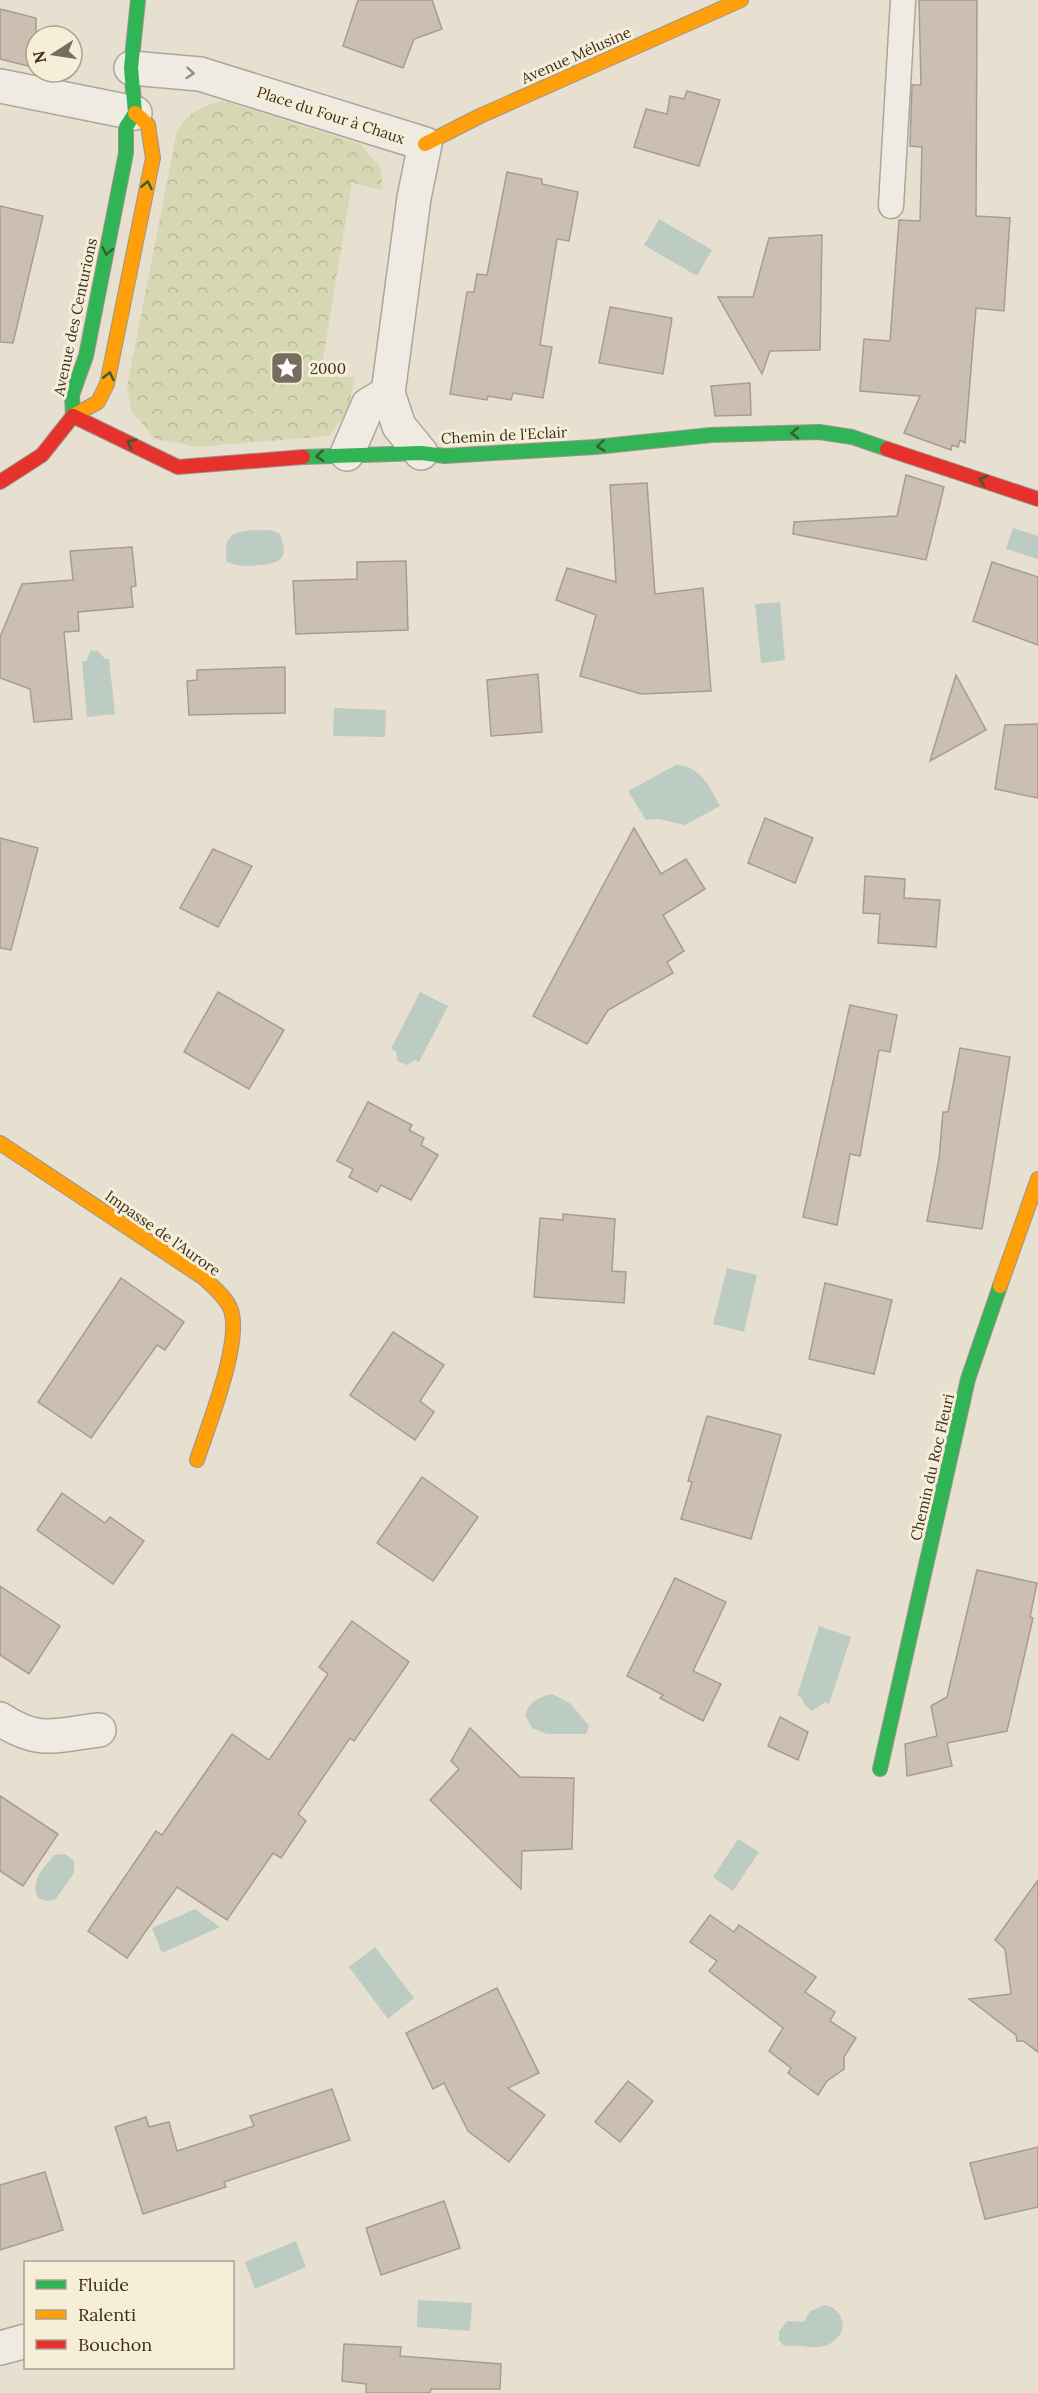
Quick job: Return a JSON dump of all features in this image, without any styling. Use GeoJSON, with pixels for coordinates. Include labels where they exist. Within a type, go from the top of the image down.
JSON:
{"type":"FeatureCollection","features":[{"type":"Feature","properties":{"kind":"street","name":"Avenue des Centurions"},"geometry":{"type":"LineString","coordinates":[[135,113],[148,125],[153,158],[112,363],[105,391],[98,405],[73,416],[72,395],[87,356],[126,153],[126,127],[135,113],[131,68],[138,0]]}},
{"type":"Feature","properties":{"kind":"street","name":"Avenue Mélusine"},"geometry":{"type":"LineString","coordinates":[[425,144],[480,116],[741,0]]}},
{"type":"Feature","properties":{"kind":"street","name":"Place du Four à Chaux"},"geometry":{"type":"LineString","coordinates":[[131,68],[200,74],[425,144],[414,198],[388,393],[399,426],[421,453]]}},
{"type":"Feature","properties":{"kind":"street"},"geometry":{"type":"LineString","coordinates":[[0,86],[135,113]]}},
{"type":"Feature","properties":{"kind":"street"},"geometry":{"type":"LineString","coordinates":[[347,454],[368,405],[388,393]]}},
{"type":"Feature","properties":{"kind":"street"},"geometry":{"type":"LineString","coordinates":[[0,482],[51,448],[73,416]]}},
{"type":"Feature","properties":{"kind":"street","name":"Chemin de l'Eclair"},"geometry":{"type":"LineString","coordinates":[[73,416],[178,467],[347,454],[421,453],[445,456],[595,447],[711,435],[819,432],[852,437],[1038,499]]}},
{"type":"Feature","properties":{"kind":"street","name":"Impasse de l'Aurore"},"geometry":{"type":"LineString","coordinates":[[0,1143],[204,1278],[222,1296],[231,1312],[232,1338],[197,1460]]}},
{"type":"Feature","properties":{"kind":"street","name":"Chemin du Roc Fleuri"},"geometry":{"type":"LineString","coordinates":[[880,1769],[968,1379],[1038,1179]]}},
{"type":"Feature","properties":{"kind":"street"},"geometry":{"type":"LineString","coordinates":[[0,1719],[20,1732],[38,1737],[99,1730]]}},
{"type":"Feature","properties":{"kind":"street"},"geometry":{"type":"LineString","coordinates":[[0,2348],[24,2342]]}},
{"type":"Feature","properties":{"kind":"lane"},"geometry":{"type":"LineString","coordinates":[[891,206],[903,0]]}},
{"type":"Feature","properties":{"kind":"green space"},"geometry":{"type":"Polygon","coordinates":[[[224,101],[360,144],[380,167],[383,190],[352,183],[320,377],[355,377],[348,410],[330,436],[196,447],[155,439],[131,410],[127,387],[177,131],[197,110],[224,101]]]}},
{"type":"Feature","properties":{"kind":"shaded area"},"geometry":{"type":"Polygon","coordinates":[[[659,219],[712,250],[697,276],[644,245],[659,219]]]}},
{"type":"Feature","properties":{"kind":"shaded area"},"geometry":{"type":"Polygon","coordinates":[[[1013,528],[1038,536],[1038,559],[1006,549],[1013,528]]]}},
{"type":"Feature","properties":{"kind":"shaded area"},"geometry":{"type":"Polygon","coordinates":[[[271,530],[280,534],[284,548],[284,553],[279,560],[269,564],[248,566],[227,562],[227,542],[231,537],[244,531],[271,530]]]}},
{"type":"Feature","properties":{"kind":"shaded area"},"geometry":{"type":"Polygon","coordinates":[[[780,602],[785,660],[761,663],[755,604],[780,602]]]}},
{"type":"Feature","properties":{"kind":"shaded area"},"geometry":{"type":"Polygon","coordinates":[[[91,650],[98,651],[105,659],[109,659],[115,714],[87,717],[82,661],[86,661],[91,650]]]}},
{"type":"Feature","properties":{"kind":"shaded area"},"geometry":{"type":"Polygon","coordinates":[[[334,708],[386,710],[385,737],[333,736],[334,708]]]}},
{"type":"Feature","properties":{"kind":"shaded area"},"geometry":{"type":"Polygon","coordinates":[[[676,765],[685,766],[698,773],[720,806],[685,825],[659,819],[646,820],[628,791],[676,765]]]}},
{"type":"Feature","properties":{"kind":"shaded area"},"geometry":{"type":"Polygon","coordinates":[[[420,992],[448,1006],[419,1062],[415,1060],[407,1065],[397,1061],[396,1051],[391,1049],[420,992]]]}},
{"type":"Feature","properties":{"kind":"shaded area"},"geometry":{"type":"Polygon","coordinates":[[[727,1268],[757,1275],[744,1332],[713,1324],[727,1268]]]}},
{"type":"Feature","properties":{"kind":"shaded area"},"geometry":{"type":"Polygon","coordinates":[[[819,1626],[851,1637],[829,1704],[825,1702],[812,1711],[804,1704],[801,1697],[797,1696],[819,1626]]]}},
{"type":"Feature","properties":{"kind":"shaded area"},"geometry":{"type":"Polygon","coordinates":[[[552,1694],[571,1704],[589,1726],[586,1734],[547,1734],[532,1728],[525,1715],[531,1703],[552,1694]]]}},
{"type":"Feature","properties":{"kind":"shaded area"},"geometry":{"type":"Polygon","coordinates":[[[738,1839],[759,1852],[733,1891],[713,1877],[738,1839]]]}},
{"type":"Feature","properties":{"kind":"shaded area"},"geometry":{"type":"Polygon","coordinates":[[[65,1854],[74,1861],[74,1873],[55,1900],[46,1901],[38,1898],[36,1886],[42,1870],[54,1855],[65,1854]]]}},
{"type":"Feature","properties":{"kind":"shaded area"},"geometry":{"type":"Polygon","coordinates":[[[195,1909],[220,1927],[162,1953],[152,1928],[195,1909]]]}},
{"type":"Feature","properties":{"kind":"shaded area"},"geometry":{"type":"Polygon","coordinates":[[[375,1947],[414,1998],[388,2019],[349,1967],[375,1947]]]}},
{"type":"Feature","properties":{"kind":"shaded area"},"geometry":{"type":"Polygon","coordinates":[[[296,2241],[306,2267],[255,2289],[245,2262],[296,2241]]]}},
{"type":"Feature","properties":{"kind":"shaded area"},"geometry":{"type":"Polygon","coordinates":[[[418,2300],[472,2303],[470,2331],[417,2327],[418,2300]]]}},
{"type":"Feature","properties":{"kind":"shaded area"},"geometry":{"type":"Polygon","coordinates":[[[825,2305],[834,2309],[841,2317],[843,2327],[838,2337],[826,2346],[784,2346],[779,2340],[779,2332],[787,2321],[804,2322],[810,2311],[825,2305]]]}},
{"type":"Feature","properties":{"kind":"building"},"geometry":{"type":"Polygon","coordinates":[[[358,0],[432,0],[442,29],[414,39],[403,68],[343,46],[358,0]]]}},
{"type":"Feature","properties":{"kind":"building"},"geometry":{"type":"Polygon","coordinates":[[[919,0],[977,0],[976,216],[1010,218],[1004,311],[976,308],[965,443],[960,440],[958,447],[952,445],[951,450],[904,433],[920,396],[860,391],[864,339],[890,341],[899,220],[920,221],[922,147],[910,146],[912,85],[921,85],[919,0]]]}},
{"type":"Feature","properties":{"kind":"building"},"geometry":{"type":"Polygon","coordinates":[[[0,9],[36,18],[36,24],[24,24],[24,65],[0,59],[0,9]]]}},
{"type":"Feature","properties":{"kind":"building"},"geometry":{"type":"Polygon","coordinates":[[[687,91],[720,100],[699,166],[634,147],[646,109],[667,114],[670,96],[684,99],[687,91]]]}},
{"type":"Feature","properties":{"kind":"building"},"geometry":{"type":"Polygon","coordinates":[[[507,172],[542,179],[542,184],[578,192],[569,241],[557,239],[540,345],[552,347],[543,398],[513,393],[511,400],[488,396],[487,400],[450,394],[467,292],[474,292],[477,274],[487,275],[507,172]]]}},
{"type":"Feature","properties":{"kind":"building"},"geometry":{"type":"Polygon","coordinates":[[[0,206],[43,216],[13,343],[0,342],[0,206]]]}},
{"type":"Feature","properties":{"kind":"building"},"geometry":{"type":"Polygon","coordinates":[[[822,235],[820,350],[770,351],[762,374],[718,297],[753,297],[769,238],[822,235]]]}},
{"type":"Feature","properties":{"kind":"building"},"geometry":{"type":"Polygon","coordinates":[[[610,307],[672,318],[663,374],[599,363],[610,307]]]}},
{"type":"Feature","properties":{"kind":"building"},"geometry":{"type":"Polygon","coordinates":[[[750,383],[751,415],[715,416],[711,386],[750,383]]]}},
{"type":"Feature","properties":{"kind":"building"},"geometry":{"type":"Polygon","coordinates":[[[906,475],[944,487],[926,560],[793,534],[794,522],[897,516],[906,475]]]}},
{"type":"Feature","properties":{"kind":"building"},"geometry":{"type":"Polygon","coordinates":[[[647,483],[655,594],[703,588],[711,691],[641,694],[580,676],[596,615],[556,600],[567,568],[616,582],[610,485],[647,483]]]}},
{"type":"Feature","properties":{"kind":"building"},"geometry":{"type":"Polygon","coordinates":[[[132,547],[136,586],[131,587],[133,607],[78,612],[79,631],[64,632],[72,719],[34,722],[30,689],[0,678],[0,637],[22,584],[73,580],[70,551],[132,547]]]}},
{"type":"Feature","properties":{"kind":"building"},"geometry":{"type":"Polygon","coordinates":[[[406,561],[408,630],[296,634],[293,581],[357,579],[357,562],[406,561]]]}},
{"type":"Feature","properties":{"kind":"building"},"geometry":{"type":"Polygon","coordinates":[[[992,562],[1038,577],[1038,645],[973,621],[992,562]]]}},
{"type":"Feature","properties":{"kind":"building"},"geometry":{"type":"Polygon","coordinates":[[[285,667],[285,713],[189,715],[187,681],[197,680],[197,670],[285,667]]]}},
{"type":"Feature","properties":{"kind":"building"},"geometry":{"type":"Polygon","coordinates":[[[538,674],[542,732],[491,736],[487,680],[538,674]]]}},
{"type":"Feature","properties":{"kind":"building"},"geometry":{"type":"Polygon","coordinates":[[[956,675],[986,730],[930,761],[956,675]]]}},
{"type":"Feature","properties":{"kind":"building"},"geometry":{"type":"Polygon","coordinates":[[[1038,724],[1038,798],[995,789],[1005,725],[1038,724]]]}},
{"type":"Feature","properties":{"kind":"building"},"geometry":{"type":"Polygon","coordinates":[[[765,818],[813,838],[795,883],[748,863],[765,818]]]}},
{"type":"Feature","properties":{"kind":"building"},"geometry":{"type":"Polygon","coordinates":[[[634,828],[661,874],[686,859],[705,889],[663,915],[684,951],[667,962],[673,973],[608,1010],[587,1044],[533,1016],[634,828]]]}},
{"type":"Feature","properties":{"kind":"building"},"geometry":{"type":"Polygon","coordinates":[[[0,838],[38,848],[11,950],[0,948],[0,838]]]}},
{"type":"Feature","properties":{"kind":"building"},"geometry":{"type":"Polygon","coordinates":[[[213,849],[252,866],[218,927],[180,908],[213,849]]]}},
{"type":"Feature","properties":{"kind":"building"},"geometry":{"type":"Polygon","coordinates":[[[865,876],[905,879],[904,898],[940,900],[936,947],[878,943],[880,914],[863,913],[865,876]]]}},
{"type":"Feature","properties":{"kind":"building"},"geometry":{"type":"Polygon","coordinates":[[[218,992],[284,1030],[249,1089],[184,1052],[218,992]]]}},
{"type":"Feature","properties":{"kind":"building"},"geometry":{"type":"Polygon","coordinates":[[[850,1005],[897,1015],[890,1052],[879,1050],[860,1156],[850,1154],[837,1225],[803,1217],[850,1005]]]}},
{"type":"Feature","properties":{"kind":"building"},"geometry":{"type":"Polygon","coordinates":[[[960,1048],[1010,1057],[982,1229],[927,1221],[939,1159],[943,1112],[948,1112],[960,1048]]]}},
{"type":"Feature","properties":{"kind":"building"},"geometry":{"type":"Polygon","coordinates":[[[368,1102],[412,1125],[409,1130],[424,1138],[421,1145],[438,1155],[411,1200],[381,1185],[377,1192],[349,1177],[353,1169],[337,1161],[368,1102]]]}},
{"type":"Feature","properties":{"kind":"building"},"geometry":{"type":"Polygon","coordinates":[[[563,1214],[615,1219],[612,1271],[626,1272],[624,1303],[534,1297],[540,1218],[563,1220],[563,1214]]]}},
{"type":"Feature","properties":{"kind":"building"},"geometry":{"type":"Polygon","coordinates":[[[121,1278],[184,1322],[165,1350],[157,1345],[91,1438],[38,1402],[121,1278]]]}},
{"type":"Feature","properties":{"kind":"building"},"geometry":{"type":"Polygon","coordinates":[[[825,1283],[892,1300],[874,1374],[809,1359],[825,1283]]]}},
{"type":"Feature","properties":{"kind":"building"},"geometry":{"type":"Polygon","coordinates":[[[393,1332],[444,1365],[420,1401],[434,1412],[415,1440],[350,1395],[393,1332]]]}},
{"type":"Feature","properties":{"kind":"building"},"geometry":{"type":"Polygon","coordinates":[[[707,1416],[781,1435],[751,1539],[681,1519],[692,1482],[688,1481],[707,1416]]]}},
{"type":"Feature","properties":{"kind":"building"},"geometry":{"type":"Polygon","coordinates":[[[422,1477],[478,1517],[433,1581],[377,1543],[422,1477]]]}},
{"type":"Feature","properties":{"kind":"building"},"geometry":{"type":"Polygon","coordinates":[[[62,1493],[105,1523],[110,1517],[144,1541],[113,1584],[37,1530],[62,1493]]]}},
{"type":"Feature","properties":{"kind":"building"},"geometry":{"type":"Polygon","coordinates":[[[977,1570],[1037,1583],[1030,1617],[1033,1618],[1007,1731],[947,1743],[952,1766],[907,1776],[905,1744],[937,1736],[931,1706],[947,1697],[977,1570]]]}},
{"type":"Feature","properties":{"kind":"building"},"geometry":{"type":"Polygon","coordinates":[[[675,1578],[726,1602],[693,1671],[721,1684],[703,1721],[660,1698],[663,1695],[627,1676],[675,1578]]]}},
{"type":"Feature","properties":{"kind":"building"},"geometry":{"type":"Polygon","coordinates":[[[0,1586],[60,1626],[29,1674],[0,1655],[0,1586]]]}},
{"type":"Feature","properties":{"kind":"building"},"geometry":{"type":"Polygon","coordinates":[[[352,1621],[409,1662],[354,1741],[350,1738],[298,1814],[306,1821],[281,1858],[273,1853],[227,1920],[177,1887],[127,1958],[88,1931],[156,1831],[162,1835],[232,1734],[269,1760],[328,1674],[319,1667],[352,1621]]]}},
{"type":"Feature","properties":{"kind":"building"},"geometry":{"type":"Polygon","coordinates":[[[780,1717],[808,1732],[798,1760],[768,1746],[780,1717]]]}},
{"type":"Feature","properties":{"kind":"building"},"geometry":{"type":"Polygon","coordinates":[[[470,1728],[520,1777],[574,1778],[572,1849],[522,1851],[521,1889],[430,1800],[459,1769],[451,1761],[470,1728]]]}},
{"type":"Feature","properties":{"kind":"building"},"geometry":{"type":"Polygon","coordinates":[[[0,1796],[58,1834],[23,1886],[0,1871],[0,1796]]]}},
{"type":"Feature","properties":{"kind":"building"},"geometry":{"type":"Polygon","coordinates":[[[1038,1880],[1038,2052],[1023,2041],[1017,2041],[1016,2035],[969,1999],[1011,1994],[1005,1949],[995,1940],[1038,1880]]]}},
{"type":"Feature","properties":{"kind":"building"},"geometry":{"type":"Polygon","coordinates":[[[710,1915],[734,1932],[739,1925],[816,1977],[805,1992],[835,2012],[830,2021],[856,2038],[844,2057],[844,2069],[827,2081],[818,2095],[788,2073],[791,2068],[769,2051],[783,2028],[709,1971],[717,1961],[690,1942],[710,1915]]]}},
{"type":"Feature","properties":{"kind":"building"},"geometry":{"type":"Polygon","coordinates":[[[497,1988],[539,2073],[508,2088],[545,2115],[509,2162],[468,2131],[444,2083],[433,2089],[406,2033],[497,1988]]]}},
{"type":"Feature","properties":{"kind":"building"},"geometry":{"type":"Polygon","coordinates":[[[628,2081],[653,2101],[620,2142],[595,2122],[628,2081]]]}},
{"type":"Feature","properties":{"kind":"building"},"geometry":{"type":"Polygon","coordinates":[[[332,2089],[350,2140],[224,2182],[226,2187],[143,2214],[115,2127],[146,2117],[149,2127],[169,2122],[177,2151],[254,2126],[250,2116],[332,2089]]]}},
{"type":"Feature","properties":{"kind":"building"},"geometry":{"type":"Polygon","coordinates":[[[1038,2147],[1038,2207],[985,2219],[970,2163],[1038,2147]]]}},
{"type":"Feature","properties":{"kind":"building"},"geometry":{"type":"Polygon","coordinates":[[[45,2172],[63,2230],[0,2250],[0,2185],[45,2172]]]}},
{"type":"Feature","properties":{"kind":"building"},"geometry":{"type":"Polygon","coordinates":[[[444,2201],[460,2248],[381,2275],[366,2228],[444,2201]]]}},
{"type":"Feature","properties":{"kind":"building"},"geometry":{"type":"Polygon","coordinates":[[[344,2344],[401,2347],[400,2356],[501,2364],[500,2389],[431,2389],[430,2393],[366,2393],[366,2384],[342,2381],[344,2344]]]}},
{"type":"Feature","properties":{"kind":"traffic: fast"},"geometry":{"type":"LineString","coordinates":[[73,416],[72,395],[86,356],[126,153],[126,127],[135,113],[131,68],[138,0]]}},
{"type":"Feature","properties":{"kind":"traffic: fast"},"geometry":{"type":"LineString","coordinates":[[303,457],[421,453],[445,456],[595,447],[711,435],[819,432],[852,437],[887,449]]}},
{"type":"Feature","properties":{"kind":"traffic: fast"},"geometry":{"type":"LineString","coordinates":[[880,1769],[968,1379],[1000,1286]]}},
{"type":"Feature","properties":{"kind":"traffic: slow"},"geometry":{"type":"LineString","coordinates":[[425,144],[480,116],[741,0]]}},
{"type":"Feature","properties":{"kind":"traffic: slow"},"geometry":{"type":"LineString","coordinates":[[73,416],[98,402],[107,384],[153,158],[148,125],[135,113]]}},
{"type":"Feature","properties":{"kind":"traffic: slow"},"geometry":{"type":"LineString","coordinates":[[0,1143],[204,1278],[229,1305],[233,1325],[228,1363],[197,1460]]}},
{"type":"Feature","properties":{"kind":"traffic: slow"},"geometry":{"type":"LineString","coordinates":[[1000,1286],[1038,1179]]}},
{"type":"Feature","properties":{"kind":"traffic: jam"},"geometry":{"type":"LineString","coordinates":[[73,416],[178,467],[303,457]]}},
{"type":"Feature","properties":{"kind":"traffic: jam"},"geometry":{"type":"LineString","coordinates":[[0,482],[42,455],[73,416]]}},
{"type":"Feature","properties":{"kind":"traffic: jam"},"geometry":{"type":"LineString","coordinates":[[887,449],[1038,499]]}},
{"type":"Feature","properties":{"kind":"place","name":"2000"},"geometry":{"type":"Point","coordinates":[287,368]}}]}
